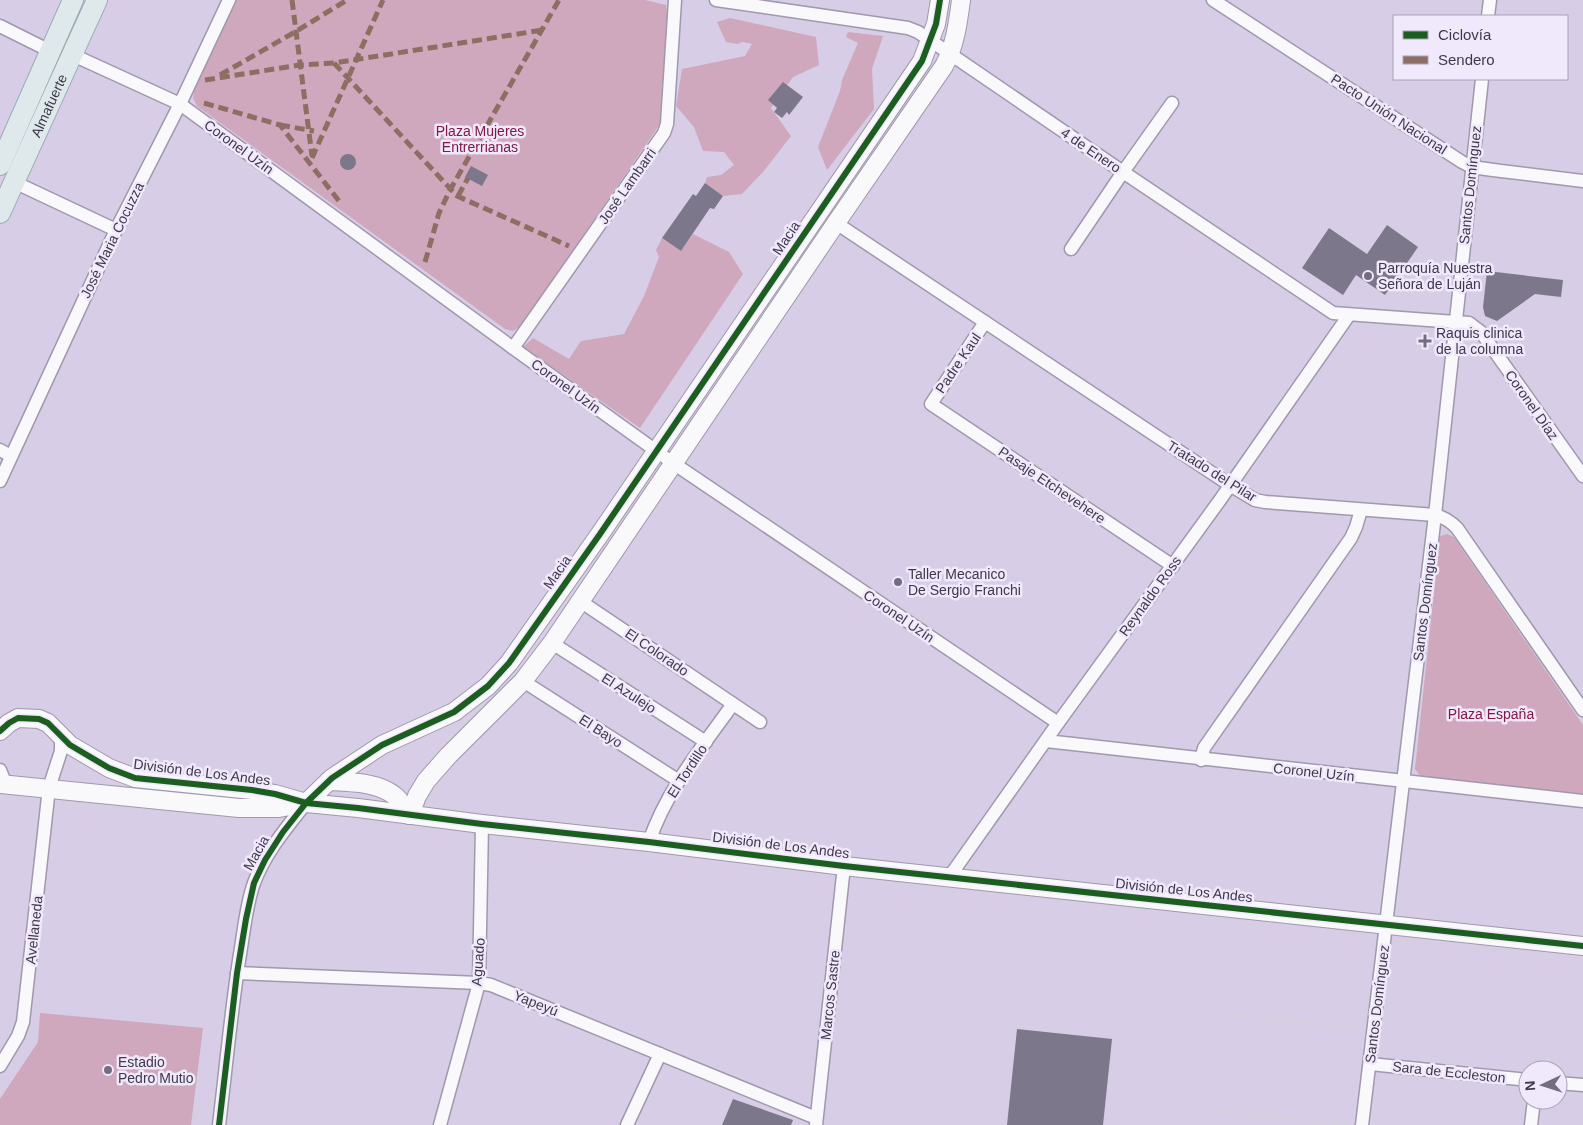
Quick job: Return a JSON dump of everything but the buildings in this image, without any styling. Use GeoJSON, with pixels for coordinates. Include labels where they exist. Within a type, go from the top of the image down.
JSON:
{"type":"FeatureCollection","features":[{"type":"Feature","properties":{"kind":"main road","name":"Almafuerte"},"geometry":{"type":"LineString","coordinates":[[0,165],[73,0]]}},
{"type":"Feature","properties":{"kind":"main road","name":"Almafuerte"},"geometry":{"type":"LineString","coordinates":[[0,213],[98,0]]}},
{"type":"Feature","properties":{"kind":"street","name":"José Maria Cocuzza"},"geometry":{"type":"LineString","coordinates":[[0,481],[6,453],[180,104],[229,0]]}},
{"type":"Feature","properties":{"kind":"street","name":"José Lambarri"},"geometry":{"type":"LineString","coordinates":[[513,348],[664,133],[667,124],[675,0]]}},
{"type":"Feature","properties":{"kind":"street","name":"4 de Enero"},"geometry":{"type":"LineString","coordinates":[[716,0],[908,28],[931,40],[1333,313],[1456,321]]}},
{"type":"Feature","properties":{"kind":"street","name":"Macia"},"geometry":{"type":"LineString","coordinates":[[223,1124],[237,974],[254,883],[265,860],[283,832],[306,803],[329,781],[382,745],[454,712],[473,699],[497,677],[515,655],[922,61],[931,40],[940,0]]}},
{"type":"Feature","properties":{"kind":"street"},"geometry":{"type":"LineString","coordinates":[[410,815],[417,796],[426,781],[448,756],[523,681],[552,643],[944,66],[951,54],[958,25],[961,0]]}},
{"type":"Feature","properties":{"kind":"street","name":"Pacto Unión Nacional"},"geometry":{"type":"LineString","coordinates":[[1213,0],[1462,162],[1472,166],[1583,181]]}},
{"type":"Feature","properties":{"kind":"street"},"geometry":{"type":"LineString","coordinates":[[1488,15],[1490,0]]}},
{"type":"Feature","properties":{"kind":"street"},"geometry":{"type":"LineString","coordinates":[[0,26],[50,51]]}},
{"type":"Feature","properties":{"kind":"street","name":"Coronel Uzín"},"geometry":{"type":"LineString","coordinates":[[72,55],[180,104],[673,463],[1058,723]]}},
{"type":"Feature","properties":{"kind":"street","name":"Santos Domínguez"},"geometry":{"type":"LineString","coordinates":[[1362,1125],[1435,515],[1482,80]]}},
{"type":"Feature","properties":{"kind":"street"},"geometry":{"type":"LineString","coordinates":[[1071,249],[1172,103]]}},
{"type":"Feature","properties":{"kind":"street"},"geometry":{"type":"LineString","coordinates":[[14,182],[116,230]]}},
{"type":"Feature","properties":{"kind":"street","name":"Tratado del Pilar"},"geometry":{"type":"LineString","coordinates":[[836,223],[1255,500],[1442,517],[1456,528],[1583,710]]}},
{"type":"Feature","properties":{"kind":"street","name":"Reynaldo Ross"},"geometry":{"type":"LineString","coordinates":[[950,876],[1058,723],[1173,566],[1349,315]]}},
{"type":"Feature","properties":{"kind":"street","name":"Coronel Díaz"},"geometry":{"type":"LineString","coordinates":[[1456,321],[1469,324],[1480,332],[1583,476]]}},
{"type":"Feature","properties":{"kind":"street","name":"Padre Kaul"},"geometry":{"type":"LineString","coordinates":[[931,404],[985,322]]}},
{"type":"Feature","properties":{"kind":"street","name":"Pasaje Etchevehere"},"geometry":{"type":"LineString","coordinates":[[931,404],[1173,566]]}},
{"type":"Feature","properties":{"kind":"street"},"geometry":{"type":"LineString","coordinates":[[1201,760],[1204,748],[1351,538],[1361,510]]}},
{"type":"Feature","properties":{"kind":"street","name":"El Colorado"},"geometry":{"type":"LineString","coordinates":[[580,601],[760,722]]}},
{"type":"Feature","properties":{"kind":"street","name":"El Azulejo"},"geometry":{"type":"LineString","coordinates":[[552,643],[706,742]]}},
{"type":"Feature","properties":{"kind":"street","name":"El Bayo"},"geometry":{"type":"LineString","coordinates":[[523,681],[679,781]]}},
{"type":"Feature","properties":{"kind":"street","name":"El Tordillo"},"geometry":{"type":"LineString","coordinates":[[649,842],[656,821],[679,781],[734,704]]}},
{"type":"Feature","properties":{"kind":"street","name":"División de Los Andes"},"geometry":{"type":"LineString","coordinates":[[0,731],[9,722],[18,718],[30,718],[48,722],[70,745],[108,768],[135,778],[252,790],[306,803],[844,866],[1583,946]]}},
{"type":"Feature","properties":{"kind":"street","name":"Avellaneda"},"geometry":{"type":"LineString","coordinates":[[0,1066],[18,1036],[22,1022],[49,788],[61,751],[61,737]]}},
{"type":"Feature","properties":{"kind":"street","name":"Coronel Uzín"},"geometry":{"type":"LineString","coordinates":[[1046,741],[1201,760],[1583,801]]}},
{"type":"Feature","properties":{"kind":"street","name":"División de Los Andes"},"geometry":{"type":"LineString","coordinates":[[2,780],[49,788],[239,808],[279,808],[306,803]]}},
{"type":"Feature","properties":{"kind":"street"},"geometry":{"type":"LineString","coordinates":[[329,781],[352,782],[385,790],[396,797],[410,815]]}},
{"type":"Feature","properties":{"kind":"street","name":"Aguado"},"geometry":{"type":"LineString","coordinates":[[440,1125],[479,983],[482,824]]}},
{"type":"Feature","properties":{"kind":"street","name":"Marcos Sastre"},"geometry":{"type":"LineString","coordinates":[[816,1122],[844,866]]}},
{"type":"Feature","properties":{"kind":"street","name":"Yapeyú"},"geometry":{"type":"LineString","coordinates":[[237,974],[479,983],[500,988],[660,1054],[816,1122]]}},
{"type":"Feature","properties":{"kind":"street"},"geometry":{"type":"LineString","coordinates":[[627,1125],[660,1054]]}},
{"type":"Feature","properties":{"kind":"street","name":"Sara de Eccleston"},"geometry":{"type":"LineString","coordinates":[[1370,1064],[1518,1079]]}},
{"type":"Feature","properties":{"kind":"street"},"geometry":{"type":"LineString","coordinates":[[1568,1084],[1583,1085]]}},
{"type":"Feature","properties":{"kind":"street"},"geometry":{"type":"LineString","coordinates":[[1531,1125],[1533,1110]]}},
{"type":"Feature","properties":{"kind":"path"},"geometry":{"type":"LineString","coordinates":[[1231,1016],[1373,1030]]}},
{"type":"Feature","properties":{"kind":"path"},"geometry":{"type":"LineString","coordinates":[[1215,1111],[1347,1125]]}},
{"type":"Feature","properties":{"kind":"green space","name":"Plaza Mujeres Entrerrianas"},"geometry":{"type":"Polygon","coordinates":[[[235,0],[645,0],[666,5],[668,17],[660,124],[521,326],[513,331],[505,329],[197,106],[193,98],[194,88],[235,0]]]}},
{"type":"Feature","properties":{"kind":"green space"},"geometry":{"type":"Polygon","coordinates":[[[730,18],[816,37],[819,65],[793,77],[771,108],[791,136],[763,172],[742,194],[723,196],[705,183],[707,177],[721,175],[734,165],[724,152],[703,151],[694,127],[676,106],[682,69],[745,56],[752,44],[726,42],[717,22],[730,18]]]}},
{"type":"Feature","properties":{"kind":"green space"},"geometry":{"type":"Polygon","coordinates":[[[848,32],[883,36],[872,69],[874,109],[827,170],[818,147],[840,91],[842,80],[858,43],[846,37],[848,32]]]}},
{"type":"Feature","properties":{"kind":"green space"},"geometry":{"type":"Polygon","coordinates":[[[693,234],[729,252],[743,274],[640,428],[523,347],[533,338],[569,359],[581,341],[624,334],[644,296],[659,257],[656,250],[662,238],[681,251],[693,234]]]}},
{"type":"Feature","properties":{"kind":"green space","name":"Plaza España"},"geometry":{"type":"Polygon","coordinates":[[[1447,534],[1454,537],[1583,725],[1583,796],[1420,776],[1415,769],[1440,536],[1447,534]]]}},
{"type":"Feature","properties":{"kind":"green space","name":"Estadio Pedro Mutio"},"geometry":{"type":"Polygon","coordinates":[[[40,1013],[203,1028],[191,1125],[0,1125],[0,1099],[38,1042],[40,1013]]]}},
{"type":"Feature","properties":{"kind":"marked path"},"geometry":{"type":"LineString","coordinates":[[292,0],[312,156]]}},
{"type":"Feature","properties":{"kind":"marked path"},"geometry":{"type":"LineString","coordinates":[[220,75],[347,0]]}},
{"type":"Feature","properties":{"kind":"marked path"},"geometry":{"type":"LineString","coordinates":[[312,158],[383,0]]}},
{"type":"Feature","properties":{"kind":"marked path"},"geometry":{"type":"LineString","coordinates":[[425,262],[439,213],[450,190],[559,0]]}},
{"type":"Feature","properties":{"kind":"marked path"},"geometry":{"type":"LineString","coordinates":[[205,80],[300,65],[334,63],[543,30]]}},
{"type":"Feature","properties":{"kind":"marked path"},"geometry":{"type":"LineString","coordinates":[[334,63],[457,196],[569,246]]}},
{"type":"Feature","properties":{"kind":"marked path"},"geometry":{"type":"LineString","coordinates":[[204,103],[280,125],[339,201]]}},
{"type":"Feature","properties":{"kind":"marked path"},"geometry":{"type":"LineString","coordinates":[[280,125],[314,131]]}},
{"type":"Feature","properties":{"kind":"marked path"},"geometry":{"type":"LineString","coordinates":[[458,196],[468,178]]}},
{"type":"Feature","properties":{"kind":"cycle path"},"geometry":{"type":"LineString","coordinates":[[219,1125],[237,973],[246,919],[254,883],[265,860],[283,832],[306,803],[332,778],[382,745],[454,712],[488,686],[509,663],[600,534],[922,61],[936,24],[940,0]]}},
{"type":"Feature","properties":{"kind":"cycle path"},"geometry":{"type":"LineString","coordinates":[[0,731],[18,718],[39,719],[48,723],[70,745],[109,768],[135,778],[252,790],[306,803],[844,866],[1583,946]]}},
{"type":"Feature","properties":{"kind":"place","name":"Parroquía Nuestra Señora de Luján"},"geometry":{"type":"Point","coordinates":[1368,276]}},
{"type":"Feature","properties":{"kind":"place","name":"Raquis clinica de la columna"},"geometry":{"type":"Point","coordinates":[1425,341]}},
{"type":"Feature","properties":{"kind":"place","name":"Taller Mecanico De Sergio Franchi"},"geometry":{"type":"Point","coordinates":[898,582]}},
{"type":"Feature","properties":{"kind":"place","name":"Estadio Pedro Mutio"},"geometry":{"type":"Point","coordinates":[108,1070]}}]}
